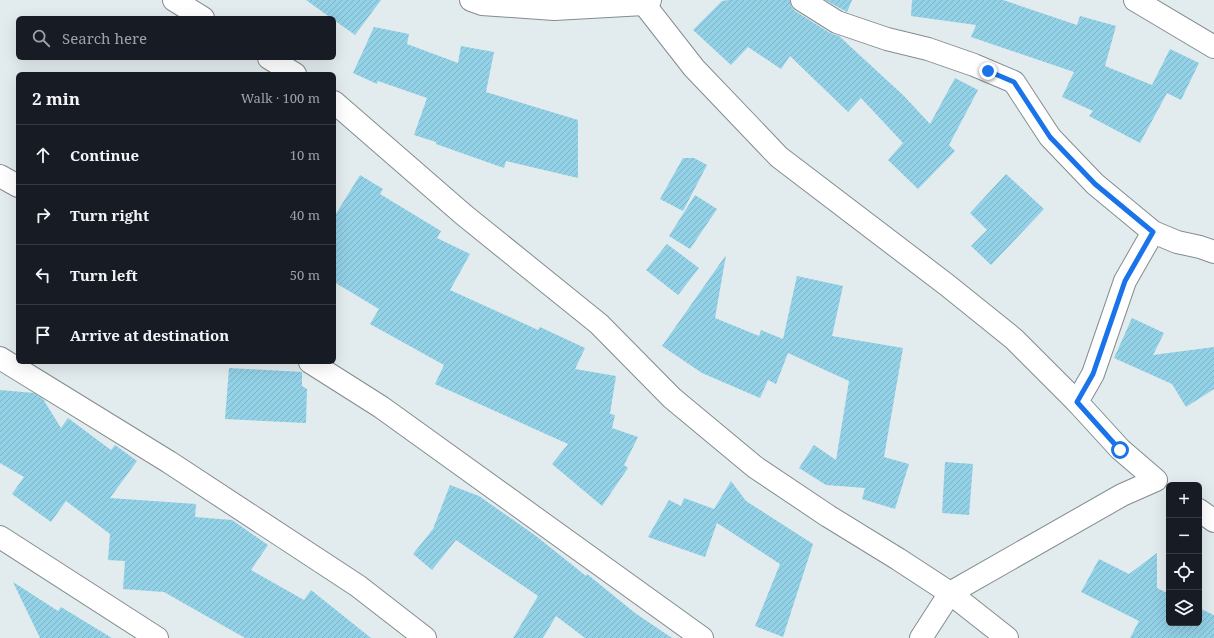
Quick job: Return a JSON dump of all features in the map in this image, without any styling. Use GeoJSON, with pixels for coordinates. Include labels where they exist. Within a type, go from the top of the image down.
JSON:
{"type":"FeatureCollection","features":[{"type":"Feature","properties":{"kind":"street"},"geometry":{"type":"LineString","coordinates":[[174,0],[200,16]]}},
{"type":"Feature","properties":{"kind":"street"},"geometry":{"type":"LineString","coordinates":[[471,0],[482,4],[554,9],[647,2],[694,68],[779,157],[947,285],[1008,334],[1077,402],[1120,450],[1162,485]]}},
{"type":"Feature","properties":{"kind":"street"},"geometry":{"type":"LineString","coordinates":[[802,0],[837,22],[887,39],[928,49],[974,65],[1014,82],[1050,137],[1095,184],[1153,232],[1177,242],[1214,252]]}},
{"type":"Feature","properties":{"kind":"street"},"geometry":{"type":"LineString","coordinates":[[1135,0],[1214,47]]}},
{"type":"Feature","properties":{"kind":"street"},"geometry":{"type":"LineString","coordinates":[[271,60],[292,72]]}},
{"type":"Feature","properties":{"kind":"street"},"geometry":{"type":"LineString","coordinates":[[336,104],[464,215],[599,324],[672,398],[755,467],[828,516],[898,559],[950,594],[1007,638]]}},
{"type":"Feature","properties":{"kind":"street"},"geometry":{"type":"LineString","coordinates":[[0,176],[16,185]]}},
{"type":"Feature","properties":{"kind":"street"},"geometry":{"type":"LineString","coordinates":[[1077,402],[1093,374],[1125,281],[1153,232]]}},
{"type":"Feature","properties":{"kind":"street"},"geometry":{"type":"LineString","coordinates":[[0,358],[169,462],[352,582],[426,638]]}},
{"type":"Feature","properties":{"kind":"street"},"geometry":{"type":"LineString","coordinates":[[313,364],[381,406],[702,638]]}},
{"type":"Feature","properties":{"kind":"street"},"geometry":{"type":"LineString","coordinates":[[921,638],[950,594],[1122,495],[1162,485]]}},
{"type":"Feature","properties":{"kind":"street"},"geometry":{"type":"LineString","coordinates":[[1202,512],[1214,521]]}},
{"type":"Feature","properties":{"kind":"street"},"geometry":{"type":"LineString","coordinates":[[0,537],[158,638]]}},
{"type":"Feature","properties":{"kind":"building"},"geometry":{"type":"Polygon","coordinates":[[[306,0],[381,0],[355,35],[336,21],[336,16],[328,16],[306,0]]]}},
{"type":"Feature","properties":{"kind":"building"},"geometry":{"type":"Polygon","coordinates":[[[790,0],[791,6],[795,11],[830,33],[839,36],[904,96],[930,124],[955,78],[978,90],[949,145],[955,151],[918,189],[888,160],[903,143],[861,98],[848,112],[790,56],[781,69],[748,47],[731,65],[693,30],[722,1],[790,0]]]}},
{"type":"Feature","properties":{"kind":"building"},"geometry":{"type":"Polygon","coordinates":[[[825,0],[852,0],[847,12],[825,0]]]}},
{"type":"Feature","properties":{"kind":"building"},"geometry":{"type":"Polygon","coordinates":[[[912,0],[1003,0],[1077,25],[1080,16],[1116,26],[1105,66],[1152,85],[1170,49],[1199,63],[1181,100],[1167,93],[1140,143],[1089,116],[1093,111],[1062,97],[1074,72],[971,37],[976,25],[911,16],[912,0]]]}},
{"type":"Feature","properties":{"kind":"building"},"geometry":{"type":"Polygon","coordinates":[[[374,27],[409,34],[407,44],[458,63],[461,46],[494,52],[486,92],[578,120],[578,178],[506,161],[504,168],[414,135],[427,98],[378,81],[377,84],[353,73],[374,27]]]}},
{"type":"Feature","properties":{"kind":"building"},"geometry":{"type":"Polygon","coordinates":[[[683,158],[694,158],[707,165],[683,211],[660,199],[683,158]]]}},
{"type":"Feature","properties":{"kind":"building"},"geometry":{"type":"Polygon","coordinates":[[[1006,174],[1044,209],[991,265],[971,246],[987,230],[970,213],[1006,174]]]}},
{"type":"Feature","properties":{"kind":"building"},"geometry":{"type":"Polygon","coordinates":[[[360,175],[383,189],[380,194],[441,231],[437,238],[470,254],[450,290],[538,330],[540,327],[585,348],[575,369],[616,376],[610,414],[615,415],[612,428],[638,437],[624,465],[628,468],[602,506],[552,464],[568,444],[435,384],[444,365],[370,324],[379,309],[336,283],[336,214],[360,175]]]}},
{"type":"Feature","properties":{"kind":"building"},"geometry":{"type":"Polygon","coordinates":[[[695,195],[717,209],[690,249],[669,236],[695,195]]]}},
{"type":"Feature","properties":{"kind":"building"},"geometry":{"type":"Polygon","coordinates":[[[667,244],[699,268],[678,295],[646,270],[667,244]]]}},
{"type":"Feature","properties":{"kind":"building"},"geometry":{"type":"Polygon","coordinates":[[[726,255],[715,318],[759,336],[761,330],[783,339],[797,276],[843,286],[832,336],[903,348],[884,457],[909,464],[895,509],[862,499],[865,488],[826,485],[799,468],[814,445],[836,460],[849,381],[788,353],[776,384],[768,380],[760,398],[702,373],[662,346],[726,255]]]}},
{"type":"Feature","properties":{"kind":"building"},"geometry":{"type":"Polygon","coordinates":[[[1132,318],[1164,333],[1153,355],[1214,347],[1214,389],[1186,407],[1172,384],[1114,358],[1132,318]]]}},
{"type":"Feature","properties":{"kind":"building"},"geometry":{"type":"Polygon","coordinates":[[[229,368],[302,372],[302,386],[307,389],[306,423],[225,419],[229,368]]]}},
{"type":"Feature","properties":{"kind":"building"},"geometry":{"type":"Polygon","coordinates":[[[0,390],[34,393],[43,399],[61,428],[68,418],[111,450],[115,445],[137,461],[110,498],[196,504],[195,517],[232,520],[268,545],[251,570],[304,600],[311,590],[371,638],[245,638],[164,592],[123,589],[125,561],[108,560],[110,534],[66,501],[51,522],[12,494],[24,477],[0,463],[0,390]]]}},
{"type":"Feature","properties":{"kind":"building"},"geometry":{"type":"Polygon","coordinates":[[[945,462],[973,464],[969,515],[942,513],[945,462]]]}},
{"type":"Feature","properties":{"kind":"building"},"geometry":{"type":"Polygon","coordinates":[[[731,481],[746,501],[813,544],[783,637],[755,626],[780,564],[717,523],[705,557],[648,537],[669,500],[681,506],[684,498],[714,509],[731,481]]]}},
{"type":"Feature","properties":{"kind":"building"},"geometry":{"type":"Polygon","coordinates":[[[450,485],[479,496],[536,536],[586,576],[587,574],[635,613],[672,638],[585,638],[556,616],[543,638],[513,638],[538,596],[456,540],[432,570],[413,554],[433,529],[450,485]]]}},
{"type":"Feature","properties":{"kind":"building"},"geometry":{"type":"Polygon","coordinates":[[[1157,553],[1157,588],[1166,592],[1166,626],[1202,626],[1202,609],[1214,615],[1214,638],[1130,638],[1139,621],[1081,592],[1099,559],[1129,574],[1157,553]]]}},
{"type":"Feature","properties":{"kind":"building"},"geometry":{"type":"Polygon","coordinates":[[[13,582],[58,611],[61,607],[112,638],[40,638],[13,582]]]}},
{"type":"Feature","properties":{"kind":"route"},"geometry":{"type":"LineString","coordinates":[[988,71],[1014,82],[1050,137],[1095,184],[1153,232],[1125,281],[1093,374],[1077,402],[1120,450]]}}]}
